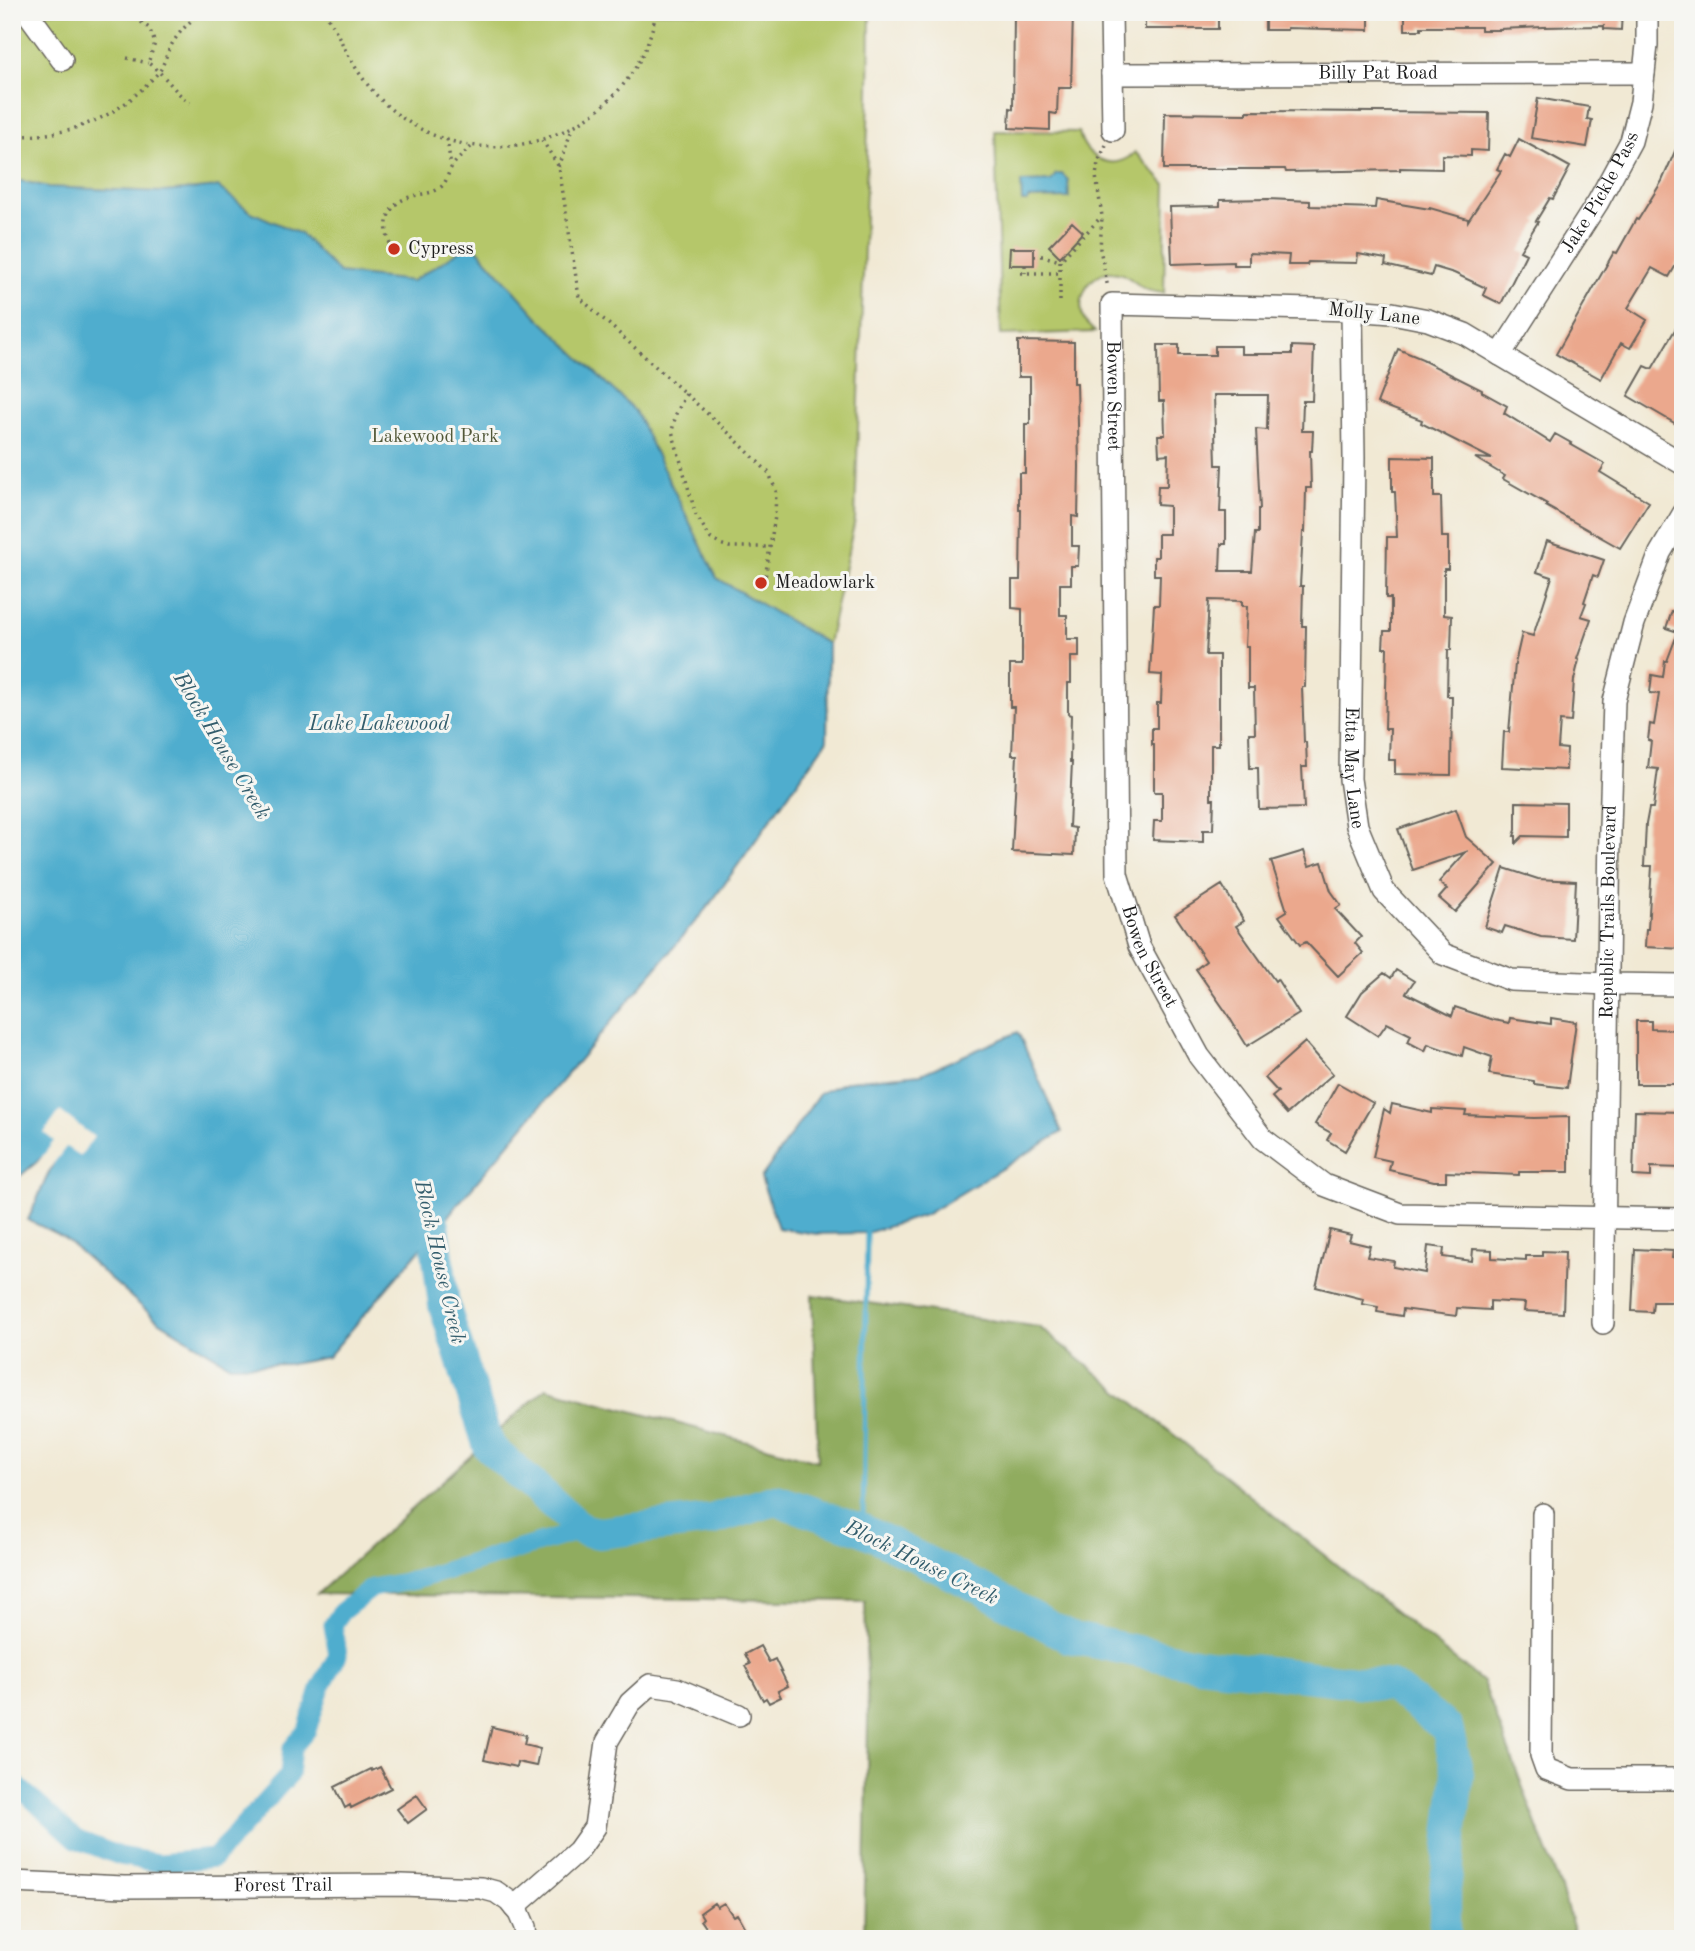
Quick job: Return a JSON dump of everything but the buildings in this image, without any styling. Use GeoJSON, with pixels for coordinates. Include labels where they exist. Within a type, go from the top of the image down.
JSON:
{"type":"FeatureCollection","features":[{"type":"Feature","properties":{"kind":"street"},"geometry":{"type":"LineString","coordinates":[[27,12],[62,60]]}},
{"type":"Feature","properties":{"kind":"street"},"geometry":{"type":"LineString","coordinates":[[1111,12],[1113,130]]}},
{"type":"Feature","properties":{"kind":"street","name":"Jake Pickle Pass"},"geometry":{"type":"LineString","coordinates":[[1500,355],[1598,202],[1631,141],[1641,102],[1647,45],[1647,12]]}},
{"type":"Feature","properties":{"kind":"street","name":"Billy Pat Road"},"geometry":{"type":"LineString","coordinates":[[1112,74],[1644,73]]}},
{"type":"Feature","properties":{"kind":"street","name":"Molly Lane"},"geometry":{"type":"LineString","coordinates":[[1112,304],[1352,310],[1392,313],[1429,320],[1465,334],[1683,464]]}},
{"type":"Feature","properties":{"kind":"street","name":"Bowen Street"},"geometry":{"type":"LineString","coordinates":[[1112,304],[1118,874],[1139,946],[1199,1056],[1263,1139],[1324,1185],[1400,1214],[1683,1219]]}},
{"type":"Feature","properties":{"kind":"street","name":"Etta May Lane"},"geometry":{"type":"LineString","coordinates":[[1352,310],[1354,458],[1350,779],[1357,826],[1384,891],[1443,954],[1511,980],[1608,985],[1683,985]]}},
{"type":"Feature","properties":{"kind":"street","name":"Republic Trails Boulevard"},"geometry":{"type":"LineString","coordinates":[[1603,1324],[1614,701],[1634,623],[1660,553],[1683,514]]}},
{"type":"Feature","properties":{"kind":"street"},"geometry":{"type":"LineString","coordinates":[[1543,1514],[1541,1755],[1546,1769],[1572,1779],[1683,1779]]}},
{"type":"Feature","properties":{"kind":"street"},"geometry":{"type":"LineString","coordinates":[[526,1939],[525,1927],[514,1907],[578,1851],[595,1827],[607,1742],[630,1703],[650,1685],[677,1689],[739,1715]]}},
{"type":"Feature","properties":{"kind":"street","name":"Forest Trail"},"geometry":{"type":"LineString","coordinates":[[12,1882],[124,1887],[402,1885],[481,1888],[496,1892],[514,1907]]}},
{"type":"Feature","properties":{"kind":"path"},"geometry":{"type":"LineString","coordinates":[[12,136],[42,135],[75,129],[105,117],[134,96],[160,71],[172,44],[183,28],[201,12]]}},
{"type":"Feature","properties":{"kind":"path"},"geometry":{"type":"LineString","coordinates":[[324,12],[365,82],[384,103],[407,121],[434,136],[473,145],[502,147],[522,146],[572,128],[586,120],[610,99],[631,74],[649,41],[656,12]]}},
{"type":"Feature","properties":{"kind":"path"},"geometry":{"type":"LineString","coordinates":[[141,22],[149,28],[155,43],[148,63]]}},
{"type":"Feature","properties":{"kind":"path"},"geometry":{"type":"LineString","coordinates":[[127,58],[148,63],[160,71],[181,97],[190,103]]}},
{"type":"Feature","properties":{"kind":"path"},"geometry":{"type":"LineString","coordinates":[[559,167],[572,128]]}},
{"type":"Feature","properties":{"kind":"path"},"geometry":{"type":"LineString","coordinates":[[1112,304],[1100,248],[1102,216],[1096,176],[1098,162],[1113,130]]}},
{"type":"Feature","properties":{"kind":"path"},"geometry":{"type":"LineString","coordinates":[[447,139],[451,167]]}},
{"type":"Feature","properties":{"kind":"path"},"geometry":{"type":"LineString","coordinates":[[542,140],[559,167],[579,298],[732,436],[769,473],[776,491],[775,516],[765,578]]}},
{"type":"Feature","properties":{"kind":"path"},"geometry":{"type":"LineString","coordinates":[[390,244],[386,233],[387,215],[408,197],[433,192],[439,188],[445,183],[451,167],[473,145]]}},
{"type":"Feature","properties":{"kind":"path"},"geometry":{"type":"LineString","coordinates":[[1059,302],[1059,261],[1102,216]]}},
{"type":"Feature","properties":{"kind":"path"},"geometry":{"type":"LineString","coordinates":[[1034,256],[1059,261]]}},
{"type":"Feature","properties":{"kind":"path"},"geometry":{"type":"LineString","coordinates":[[1025,265],[1023,273],[1060,273]]}},
{"type":"Feature","properties":{"kind":"path"},"geometry":{"type":"LineString","coordinates":[[686,394],[676,414],[672,431],[696,515],[711,539],[720,544],[729,547],[771,547]]}},
{"type":"Feature","properties":{"kind":"green space","name":"Lakewood Park"},"geometry":{"type":"Polygon","coordinates":[[[12,12],[870,12],[855,520],[828,644],[827,740],[710,904],[12,627],[12,12]]]}},
{"type":"Feature","properties":{"kind":"green space"},"geometry":{"type":"Polygon","coordinates":[[[995,131],[1079,132],[1087,149],[1094,156],[1110,162],[1127,159],[1135,152],[1166,185],[1164,293],[1143,288],[1114,272],[1101,274],[1089,283],[1081,305],[1084,320],[1095,332],[1001,335],[995,131]]]}},
{"type":"Feature","properties":{"kind":"green space"},"geometry":{"type":"Polygon","coordinates":[[[812,1295],[1039,1327],[1483,1682],[1560,1886],[1577,1939],[864,1939],[868,1719],[865,1601],[317,1594],[546,1388],[818,1461],[812,1295]]]}},
{"type":"Feature","properties":{"kind":"water"},"geometry":{"type":"Polygon","coordinates":[[[1056,174],[1062,174],[1068,180],[1069,198],[1028,199],[1028,202],[1022,202],[1021,182],[1051,181],[1056,174]]]}},
{"type":"Feature","properties":{"kind":"water","name":"Lake Lakewood"},"geometry":{"type":"Polygon","coordinates":[[[12,179],[49,187],[163,192],[218,187],[251,212],[301,234],[339,273],[412,281],[472,243],[538,317],[635,411],[717,578],[828,644],[827,740],[710,904],[328,1357],[291,1364],[230,1365],[157,1320],[63,1237],[28,1220],[63,1140],[20,1176],[12,1176],[12,179]]]}},
{"type":"Feature","properties":{"kind":"water"},"geometry":{"type":"Polygon","coordinates":[[[1018,1032],[1062,1132],[925,1215],[867,1233],[817,1234],[778,1228],[761,1178],[820,1093],[848,1081],[921,1074],[1018,1032]]]}},
{"type":"Feature","properties":{"kind":"pier"},"geometry":{"type":"Polygon","coordinates":[[[60,1111],[94,1137],[80,1156],[66,1147],[44,1176],[55,1151],[32,1170],[54,1141],[44,1133],[60,1111]]]}},
{"type":"Feature","properties":{"kind":"waterway","name":"Block House Creek"},"geometry":{"type":"LineString","coordinates":[[424,1190],[434,1226],[444,1305],[489,1447],[583,1530],[599,1533],[711,1520],[776,1500],[863,1530],[984,1590],[1068,1637],[1199,1664],[1391,1686],[1447,1728],[1458,1774],[1445,1891],[1445,1939]]}},
{"type":"Feature","properties":{"kind":"waterway"},"geometry":{"type":"LineString","coordinates":[[863,1530],[867,1233]]}},
{"type":"Feature","properties":{"kind":"waterway"},"geometry":{"type":"LineString","coordinates":[[12,1781],[76,1839],[120,1856],[159,1863],[214,1858],[289,1775],[292,1748],[307,1730],[321,1687],[338,1655],[333,1625],[341,1612],[372,1588],[415,1580],[583,1530]]}},
{"type":"Feature","properties":{"kind":"place","name":"Cypress"},"geometry":{"type":"Point","coordinates":[394,249]}},
{"type":"Feature","properties":{"kind":"place","name":"Meadowlark"},"geometry":{"type":"Point","coordinates":[761,583]}}]}
